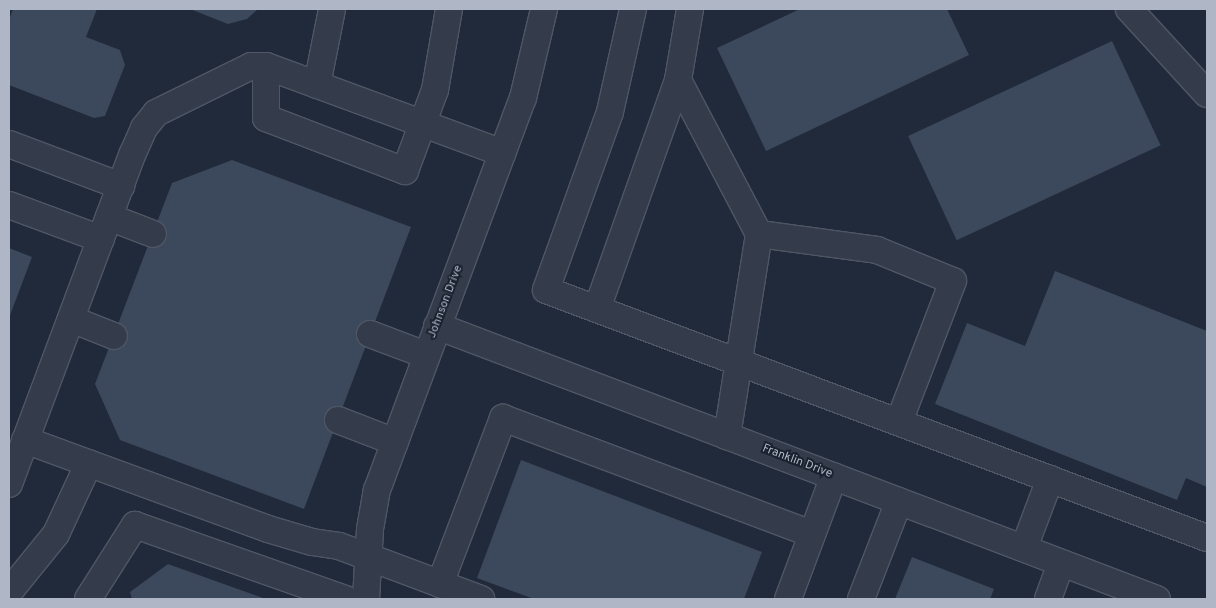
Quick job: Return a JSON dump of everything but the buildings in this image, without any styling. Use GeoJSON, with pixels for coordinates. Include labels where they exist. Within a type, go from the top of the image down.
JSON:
{"type":"FeatureCollection","features":[{"type":"Feature","properties":{"kind":"street"},"geometry":{"type":"LineString","coordinates":[[317,84],[332,9]]}},
{"type":"Feature","properties":{"kind":"street"},"geometry":{"type":"LineString","coordinates":[[266,66],[266,118],[405,171],[435,90],[449,9]]}},
{"type":"Feature","properties":{"kind":"street","name":"Johnson Drive"},"geometry":{"type":"LineString","coordinates":[[366,599],[367,556],[378,490],[426,355],[523,98],[544,9]]}},
{"type":"Feature","properties":{"kind":"street"},"geometry":{"type":"LineString","coordinates":[[633,9],[610,112],[546,290],[1207,538]]}},
{"type":"Feature","properties":{"kind":"street"},"geometry":{"type":"LineString","coordinates":[[598,309],[678,80],[690,9]]}},
{"type":"Feature","properties":{"kind":"street"},"geometry":{"type":"LineString","coordinates":[[1129,9],[1207,94]]}},
{"type":"Feature","properties":{"kind":"street"},"geometry":{"type":"LineString","coordinates":[[9,484],[121,186],[144,128],[156,113],[251,66],[266,66],[502,152]]}},
{"type":"Feature","properties":{"kind":"street"},"geometry":{"type":"LineString","coordinates":[[678,80],[759,234],[727,436]]}},
{"type":"Feature","properties":{"kind":"street"},"geometry":{"type":"LineString","coordinates":[[9,144],[121,186]]}},
{"type":"Feature","properties":{"kind":"street"},"geometry":{"type":"LineString","coordinates":[[9,205],[105,228],[153,234]]}},
{"type":"Feature","properties":{"kind":"street"},"geometry":{"type":"LineString","coordinates":[[759,234],[877,250],[953,281],[899,422]]}},
{"type":"Feature","properties":{"kind":"street"},"geometry":{"type":"LineString","coordinates":[[71,320],[114,336]]}},
{"type":"Feature","properties":{"kind":"street","name":"Franklin Drive"},"geometry":{"type":"LineString","coordinates":[[437,326],[1157,599]]}},
{"type":"Feature","properties":{"kind":"street"},"geometry":{"type":"LineString","coordinates":[[370,334],[426,355]]}},
{"type":"Feature","properties":{"kind":"street"},"geometry":{"type":"LineString","coordinates":[[440,584],[503,418],[812,534]]}},
{"type":"Feature","properties":{"kind":"street"},"geometry":{"type":"LineString","coordinates":[[338,420],[395,442]]}},
{"type":"Feature","properties":{"kind":"street"},"geometry":{"type":"LineString","coordinates":[[25,440],[268,529],[339,546],[481,599]]}},
{"type":"Feature","properties":{"kind":"street"},"geometry":{"type":"LineString","coordinates":[[9,592],[56,534],[89,463]]}},
{"type":"Feature","properties":{"kind":"street"},"geometry":{"type":"LineString","coordinates":[[788,599],[834,476]]}},
{"type":"Feature","properties":{"kind":"street"},"geometry":{"type":"LineString","coordinates":[[1024,548],[1050,479]]}},
{"type":"Feature","properties":{"kind":"street"},"geometry":{"type":"LineString","coordinates":[[861,599],[899,501]]}},
{"type":"Feature","properties":{"kind":"street"},"geometry":{"type":"LineString","coordinates":[[88,599],[136,525],[345,599]]}},
{"type":"Feature","properties":{"kind":"street"},"geometry":{"type":"LineString","coordinates":[[1048,599],[1061,563]]}}]}
